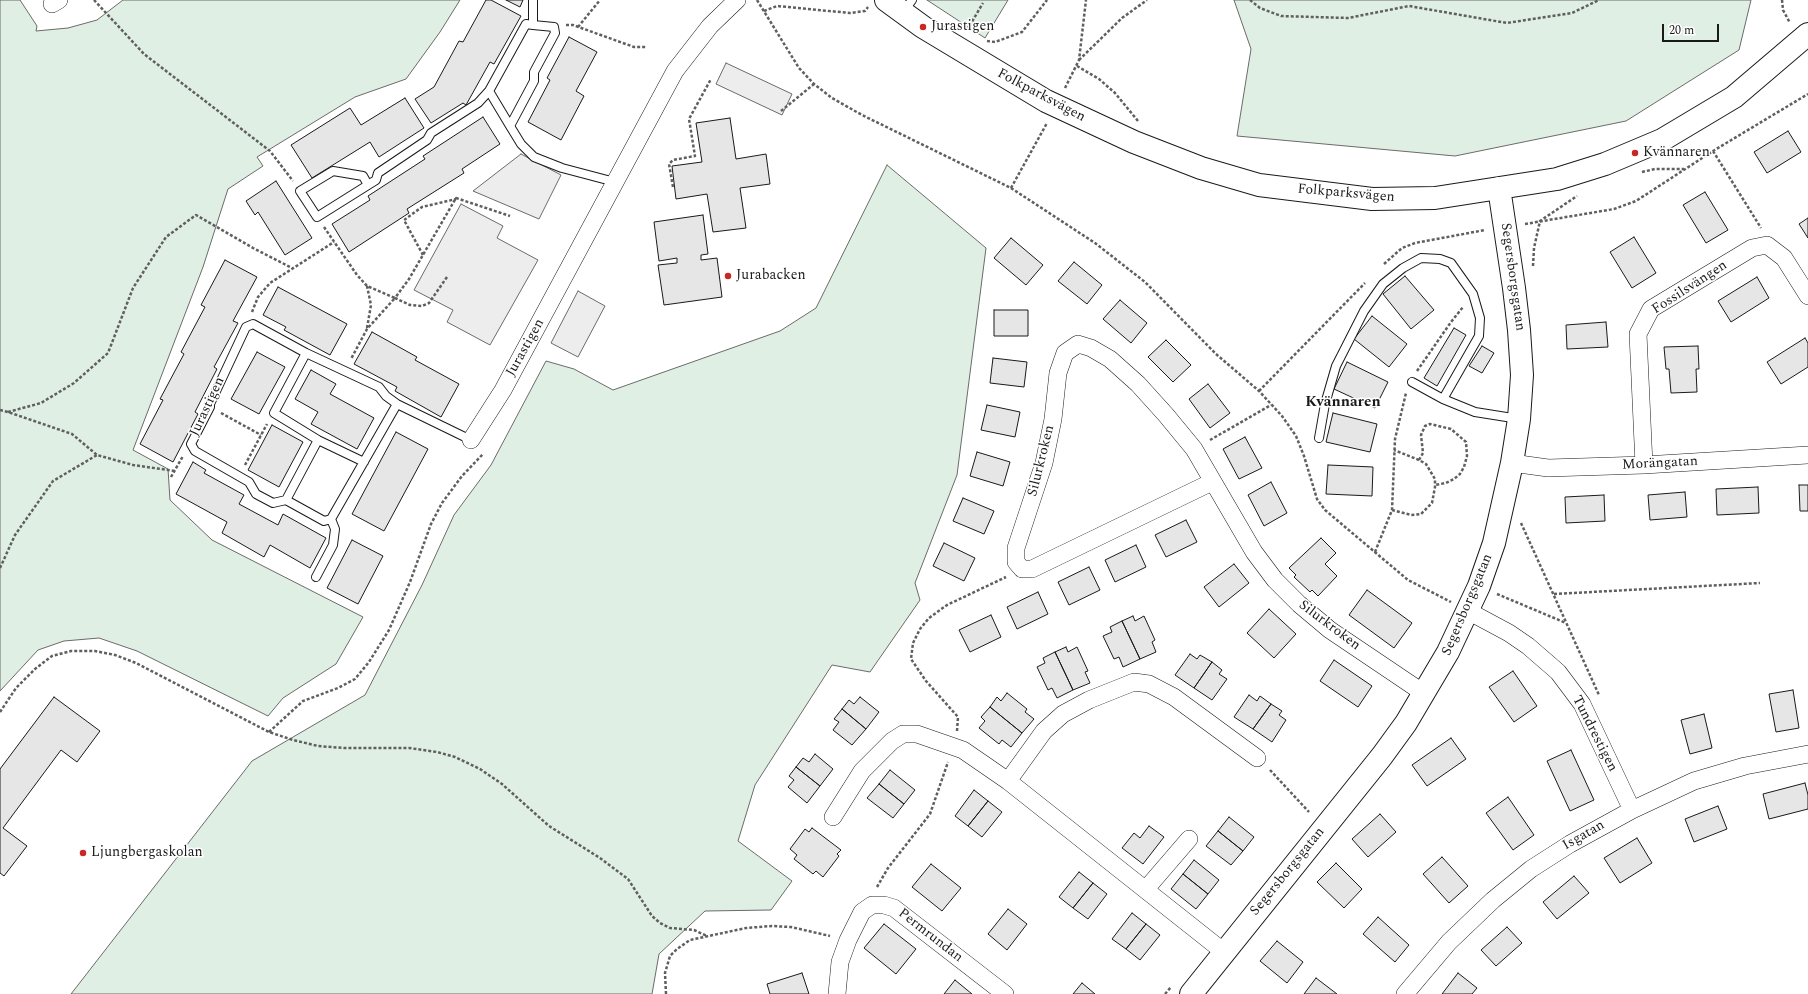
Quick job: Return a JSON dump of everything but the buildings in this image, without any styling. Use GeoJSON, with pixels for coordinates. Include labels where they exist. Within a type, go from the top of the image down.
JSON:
{"type":"FeatureCollection","features":[{"type":"Feature","properties":{"kind":"main road","name":"Folkparksvägen"},"geometry":{"type":"LineString","coordinates":[[900,4],[980,63],[1046,101],[1134,142],[1201,168],[1259,185],[1372,199],[1435,198],[1557,179],[1605,164],[1662,140],[1734,98],[1800,30]]}},
{"type":"Feature","properties":{"kind":"main road","name":"Segersborgsgatan"},"geometry":{"type":"LineString","coordinates":[[1183,988],[1224,952],[1382,756],[1425,694],[1448,652],[1456,605],[1479,586],[1494,543],[1512,463],[1519,420],[1522,375],[1519,330],[1499,188]]}},
{"type":"Feature","properties":{"kind":"street","name":"Jurastigen"},"geometry":{"type":"LineString","coordinates":[[471,440],[503,390],[675,71],[710,26],[737,0]]}},
{"type":"Feature","properties":{"kind":"street"},"geometry":{"type":"LineString","coordinates":[[1767,245],[1784,258],[1808,296]]}},
{"type":"Feature","properties":{"kind":"street","name":"Fossilsvängen"},"geometry":{"type":"LineString","coordinates":[[1644,465],[1638,334],[1651,309],[1752,248],[1767,245]]}},
{"type":"Feature","properties":{"kind":"street","name":"Silurkroken"},"geometry":{"type":"LineString","coordinates":[[1212,482],[1032,569],[1022,569],[1016,562],[1016,548],[1044,463],[1053,419],[1058,373],[1065,353],[1078,344],[1091,348],[1110,359],[1138,384],[1194,449],[1254,552],[1284,590],[1330,630],[1425,694]]}},
{"type":"Feature","properties":{"kind":"street","name":"Morängatan"},"geometry":{"type":"LineString","coordinates":[[1512,463],[1548,468],[1644,465],[1808,455]]}},
{"type":"Feature","properties":{"kind":"street","name":"Tundrestigen"},"geometry":{"type":"LineString","coordinates":[[1456,605],[1509,633],[1528,646],[1558,672],[1582,704],[1632,810]]}},
{"type":"Feature","properties":{"kind":"street"},"geometry":{"type":"LineString","coordinates":[[1008,781],[1044,732],[1062,714],[1089,700],[1134,682],[1149,684],[1174,697],[1257,758]]}},
{"type":"Feature","properties":{"kind":"street"},"geometry":{"type":"LineString","coordinates":[[833,817],[862,771],[892,741],[903,734],[917,734],[963,750],[1008,781],[1224,952]]}},
{"type":"Feature","properties":{"kind":"street","name":"Isgatan"},"geometry":{"type":"LineString","coordinates":[[1406,994],[1449,942],[1494,900],[1531,869],[1570,844],[1632,810],[1694,782],[1745,766],[1808,754]]}},
{"type":"Feature","properties":{"kind":"street"},"geometry":{"type":"LineString","coordinates":[[1146,889],[1189,839]]}},
{"type":"Feature","properties":{"kind":"street","name":"Permrundan"},"geometry":{"type":"LineString","coordinates":[[837,994],[840,962],[848,940],[862,912],[872,905],[884,905],[894,908],[1005,994]]}},
{"type":"Feature","properties":{"kind":"lane"},"geometry":{"type":"LineString","coordinates":[[533,0],[533,25]]}},
{"type":"Feature","properties":{"kind":"lane"},"geometry":{"type":"LineString","coordinates":[[368,184],[363,176],[333,171],[300,191],[318,217],[376,180],[378,173],[428,140],[431,133],[478,103],[489,90],[526,24],[554,27],[555,33],[534,72],[534,81],[510,126]]}},
{"type":"Feature","properties":{"kind":"lane"},"geometry":{"type":"LineString","coordinates":[[489,90],[521,144],[534,157],[562,168],[615,182]]}},
{"type":"Feature","properties":{"kind":"lane"},"geometry":{"type":"LineString","coordinates":[[1319,438],[1336,366],[1364,311],[1383,284],[1402,268],[1421,258],[1440,259],[1451,263],[1473,294],[1480,318],[1479,336],[1443,399]]}},
{"type":"Feature","properties":{"kind":"lane","name":"Jurastigen"},"geometry":{"type":"LineString","coordinates":[[331,519],[324,521],[286,500],[273,503],[256,494],[249,482],[195,451],[191,444],[210,407],[210,404],[246,327],[253,324],[306,353],[379,387],[386,396],[397,404],[471,440]]}},
{"type":"Feature","properties":{"kind":"lane"},"geometry":{"type":"LineString","coordinates":[[306,353],[274,413],[318,440],[364,462]]}},
{"type":"Feature","properties":{"kind":"lane"},"geometry":{"type":"LineString","coordinates":[[1412,382],[1443,399],[1475,412],[1519,420]]}},
{"type":"Feature","properties":{"kind":"lane"},"geometry":{"type":"LineString","coordinates":[[316,577],[333,545],[334,529],[331,519],[397,404]]}},
{"type":"Feature","properties":{"kind":"lane"},"geometry":{"type":"LineString","coordinates":[[286,500],[318,440]]}},
{"type":"Feature","properties":{"kind":"path"},"geometry":{"type":"LineString","coordinates":[[94,0],[144,54],[270,150],[300,191]]}},
{"type":"Feature","properties":{"kind":"path"},"geometry":{"type":"LineString","coordinates":[[578,27],[600,0]]}},
{"type":"Feature","properties":{"kind":"path"},"geometry":{"type":"LineString","coordinates":[[757,0],[799,68],[814,84],[832,98],[862,115],[1011,188],[1095,243],[1145,282],[1216,354],[1259,391],[1282,416],[1296,436],[1304,456],[1317,499],[1325,510],[1408,580],[1456,605]]}},
{"type":"Feature","properties":{"kind":"path"},"geometry":{"type":"LineString","coordinates":[[982,40],[995,42],[1022,32],[1047,0]]}},
{"type":"Feature","properties":{"kind":"path"},"geometry":{"type":"LineString","coordinates":[[1062,94],[1077,66],[1086,0]]}},
{"type":"Feature","properties":{"kind":"path"},"geometry":{"type":"LineString","coordinates":[[1078,60],[1122,18],[1147,0]]}},
{"type":"Feature","properties":{"kind":"path"},"geometry":{"type":"LineString","coordinates":[[1250,0],[1260,8],[1281,16],[1348,18],[1409,6],[1507,24],[1572,13],[1599,0]]}},
{"type":"Feature","properties":{"kind":"path"},"geometry":{"type":"LineString","coordinates":[[1782,0],[1783,10],[1800,30]]}},
{"type":"Feature","properties":{"kind":"path"},"geometry":{"type":"LineString","coordinates":[[966,33],[983,3]]}},
{"type":"Feature","properties":{"kind":"path"},"geometry":{"type":"LineString","coordinates":[[764,11],[776,6],[850,12],[865,11]]}},
{"type":"Feature","properties":{"kind":"path"},"geometry":{"type":"LineString","coordinates":[[554,27],[573,25],[634,47],[646,47]]}},
{"type":"Feature","properties":{"kind":"path"},"geometry":{"type":"LineString","coordinates":[[1077,66],[1099,79],[1115,93],[1139,123]]}},
{"type":"Feature","properties":{"kind":"path"},"geometry":{"type":"LineString","coordinates":[[672,187],[669,164],[674,160],[695,156],[689,119],[711,79]]}},
{"type":"Feature","properties":{"kind":"path"},"geometry":{"type":"LineString","coordinates":[[781,112],[814,84]]}},
{"type":"Feature","properties":{"kind":"path"},"geometry":{"type":"LineString","coordinates":[[1011,188],[1049,119]]}},
{"type":"Feature","properties":{"kind":"path"},"geometry":{"type":"LineString","coordinates":[[1713,151],[1763,231],[1767,245]]}},
{"type":"Feature","properties":{"kind":"path"},"geometry":{"type":"LineString","coordinates":[[1635,174],[1655,168],[1685,169]]}},
{"type":"Feature","properties":{"kind":"path"},"geometry":{"type":"LineString","coordinates":[[1540,221],[1565,202],[1580,194]]}},
{"type":"Feature","properties":{"kind":"path"},"geometry":{"type":"LineString","coordinates":[[344,371],[367,329],[410,279],[456,198]]}},
{"type":"Feature","properties":{"kind":"path"},"geometry":{"type":"LineString","coordinates":[[423,255],[404,220],[422,207],[456,198],[510,216]]}},
{"type":"Feature","properties":{"kind":"path"},"geometry":{"type":"LineString","coordinates":[[8,412],[41,403],[74,383],[108,353],[133,288],[166,237],[196,215],[252,248],[292,268]]}},
{"type":"Feature","properties":{"kind":"path"},"geometry":{"type":"LineString","coordinates":[[318,217],[357,275],[368,286],[410,305],[422,306],[429,303],[447,277]]}},
{"type":"Feature","properties":{"kind":"path"},"geometry":{"type":"LineString","coordinates":[[1486,230],[1488,237]]}},
{"type":"Feature","properties":{"kind":"path"},"geometry":{"type":"LineString","coordinates":[[246,327],[258,297],[270,283],[334,242]]}},
{"type":"Feature","properties":{"kind":"path"},"geometry":{"type":"LineString","coordinates":[[367,329],[371,305],[368,286]]}},
{"type":"Feature","properties":{"kind":"path"},"geometry":{"type":"LineString","coordinates":[[1375,552],[1392,510],[1395,439],[1404,395],[1422,362],[1473,294]]}},
{"type":"Feature","properties":{"kind":"path"},"geometry":{"type":"LineString","coordinates":[[1194,449],[1271,405]]}},
{"type":"Feature","properties":{"kind":"path"},"geometry":{"type":"LineString","coordinates":[[210,407],[261,435]]}},
{"type":"Feature","properties":{"kind":"path"},"geometry":{"type":"LineString","coordinates":[[0,410],[72,434],[97,455],[133,465],[175,470]]}},
{"type":"Feature","properties":{"kind":"path"},"geometry":{"type":"LineString","coordinates":[[239,476],[274,413]]}},
{"type":"Feature","properties":{"kind":"path"},"geometry":{"type":"LineString","coordinates":[[1419,460],[1423,452],[1421,435],[1425,426],[1430,424],[1451,430],[1466,442],[1467,456],[1460,474],[1454,480],[1435,485]]}},
{"type":"Feature","properties":{"kind":"path"},"geometry":{"type":"LineString","coordinates":[[171,477],[191,444]]}},
{"type":"Feature","properties":{"kind":"path"},"geometry":{"type":"LineString","coordinates":[[1392,510],[1411,516],[1421,514],[1432,503],[1435,485],[1435,479],[1431,470],[1419,460],[1394,450]]}},
{"type":"Feature","properties":{"kind":"path"},"geometry":{"type":"LineString","coordinates":[[0,568],[15,535],[53,481],[97,455]]}},
{"type":"Feature","properties":{"kind":"path"},"geometry":{"type":"LineString","coordinates":[[1521,523],[1602,702]]}},
{"type":"Feature","properties":{"kind":"path"},"geometry":{"type":"LineString","coordinates":[[1554,594],[1760,583]]}},
{"type":"Feature","properties":{"kind":"path"},"geometry":{"type":"LineString","coordinates":[[1479,586],[1566,623]]}},
{"type":"Feature","properties":{"kind":"path"},"geometry":{"type":"LineString","coordinates":[[0,712],[16,688],[35,668],[52,656],[71,651],[95,651],[115,655],[136,663],[269,732],[293,740],[318,746],[344,748],[409,748],[437,752],[454,757],[480,769],[502,784],[550,826],[622,874],[628,879],[652,916],[660,923],[670,928],[694,930],[707,936]]}},
{"type":"Feature","properties":{"kind":"path"},"geometry":{"type":"LineString","coordinates":[[1257,758],[1276,775],[1309,812]]}},
{"type":"Feature","properties":{"kind":"path"},"geometry":{"type":"LineString","coordinates":[[1304,818],[1314,806]]}},
{"type":"Feature","properties":{"kind":"path"},"geometry":{"type":"LineString","coordinates":[[666,994],[665,973],[670,956],[690,940],[746,928],[791,926],[848,940]]}},
{"type":"Feature","properties":{"kind":"path"},"geometry":{"type":"LineString","coordinates":[[1165,994],[1183,988]]}},
{"type":"Feature","properties":{"kind":"green space"},"geometry":{"type":"Polygon","coordinates":[[[0,0],[20,0],[37,26],[36,31],[68,28],[97,20],[123,0],[460,0],[440,32],[406,79],[355,97],[257,157],[263,166],[228,189],[203,267],[133,450],[168,469],[170,500],[212,540],[363,617],[336,664],[283,698],[268,716],[137,651],[99,638],[64,641],[38,650],[0,691],[0,0]]]}},
{"type":"Feature","properties":{"kind":"green space"},"geometry":{"type":"Polygon","coordinates":[[[927,0],[1008,0],[985,38],[927,0]]]}},
{"type":"Feature","properties":{"kind":"green space"},"geometry":{"type":"Polygon","coordinates":[[[1234,0],[1751,0],[1739,50],[1626,121],[1455,156],[1237,136],[1251,49],[1234,0]]]}},
{"type":"Feature","properties":{"kind":"green space"},"geometry":{"type":"Polygon","coordinates":[[[887,165],[986,248],[957,475],[915,583],[920,600],[870,672],[832,665],[755,785],[738,841],[792,881],[771,910],[705,911],[659,954],[652,994],[71,994],[252,761],[365,695],[422,585],[454,515],[491,465],[546,361],[574,369],[613,390],[780,331],[816,308],[887,165]]]}},
{"type":"Feature","properties":{"kind":"shaded area"},"geometry":{"type":"Polygon","coordinates":[[[726,63],[792,94],[782,115],[716,84],[726,63]]]}},
{"type":"Feature","properties":{"kind":"shaded area"},"geometry":{"type":"Polygon","coordinates":[[[521,154],[561,175],[539,219],[473,191],[521,154]]]}},
{"type":"Feature","properties":{"kind":"shaded area"},"geometry":{"type":"Polygon","coordinates":[[[461,204],[503,226],[497,238],[538,260],[490,345],[447,322],[453,310],[414,290],[461,204]]]}},
{"type":"Feature","properties":{"kind":"shaded area"},"geometry":{"type":"Polygon","coordinates":[[[578,291],[605,306],[578,357],[551,343],[578,291]]]}},
{"type":"Feature","properties":{"kind":"place","name":"Jurastigen"},"geometry":{"type":"Point","coordinates":[923,27]}},
{"type":"Feature","properties":{"kind":"place","name":"Kvännaren"},"geometry":{"type":"Point","coordinates":[1635,153]}},
{"type":"Feature","properties":{"kind":"place","name":"Jurabacken"},"geometry":{"type":"Point","coordinates":[728,276]}},
{"type":"Feature","properties":{"kind":"place","name":"Ljungbergaskolan"},"geometry":{"type":"Point","coordinates":[83,853]}},
{"type":"Feature","properties":{"kind":"district","name":"Kvännaren"},"geometry":{"type":"Point","coordinates":[1343,403]}}]}
